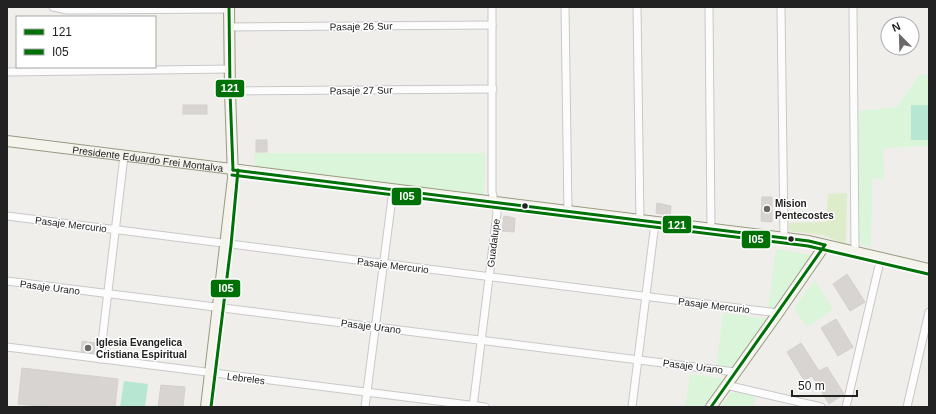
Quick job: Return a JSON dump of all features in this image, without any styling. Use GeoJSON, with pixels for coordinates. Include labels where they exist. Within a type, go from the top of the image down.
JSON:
{"type":"FeatureCollection","features":[{"type":"Feature","properties":{"kind":"street"},"geometry":{"type":"LineString","coordinates":[[52,7],[67,10],[229,8],[233,170],[226,244],[206,407]]}},
{"type":"Feature","properties":{"kind":"street","name":"Guadalupe"},"geometry":{"type":"LineString","coordinates":[[473,406],[497,213],[492,192],[492,7]]}},
{"type":"Feature","properties":{"kind":"street"},"geometry":{"type":"LineString","coordinates":[[565,7],[568,212]]}},
{"type":"Feature","properties":{"kind":"street"},"geometry":{"type":"LineString","coordinates":[[637,7],[640,221]]}},
{"type":"Feature","properties":{"kind":"street"},"geometry":{"type":"LineString","coordinates":[[709,7],[711,229]]}},
{"type":"Feature","properties":{"kind":"street"},"geometry":{"type":"LineString","coordinates":[[781,7],[784,238]]}},
{"type":"Feature","properties":{"kind":"street"},"geometry":{"type":"LineString","coordinates":[[853,7],[855,252]]}},
{"type":"Feature","properties":{"kind":"street","name":"Pasaje 26 Sur"},"geometry":{"type":"LineString","coordinates":[[229,28],[492,25]]}},
{"type":"Feature","properties":{"kind":"street"},"geometry":{"type":"LineString","coordinates":[[7,72],[230,69]]}},
{"type":"Feature","properties":{"kind":"street","name":"Pasaje 27 Sur"},"geometry":{"type":"LineString","coordinates":[[230,91],[493,89]]}},
{"type":"Feature","properties":{"kind":"street","name":"Presidente Eduardo Frei Montalva"},"geometry":{"type":"LineString","coordinates":[[7,142],[784,238],[881,257],[929,269]]}},
{"type":"Feature","properties":{"kind":"street"},"geometry":{"type":"LineString","coordinates":[[100,359],[124,156]]}},
{"type":"Feature","properties":{"kind":"street"},"geometry":{"type":"LineString","coordinates":[[365,407],[393,190]]}},
{"type":"Feature","properties":{"kind":"street","name":"Pasaje Mercurio"},"geometry":{"type":"LineString","coordinates":[[7,216],[778,313]]}},
{"type":"Feature","properties":{"kind":"street"},"geometry":{"type":"LineString","coordinates":[[632,407],[655,222]]}},
{"type":"Feature","properties":{"kind":"street"},"geometry":{"type":"LineString","coordinates":[[711,407],[824,245]]}},
{"type":"Feature","properties":{"kind":"street"},"geometry":{"type":"LineString","coordinates":[[846,407],[881,257]]}},
{"type":"Feature","properties":{"kind":"street","name":"Pasaje Urano"},"geometry":{"type":"LineString","coordinates":[[7,281],[735,372]]}},
{"type":"Feature","properties":{"kind":"street"},"geometry":{"type":"LineString","coordinates":[[907,407],[929,312]]}},
{"type":"Feature","properties":{"kind":"street","name":"Lebreles"},"geometry":{"type":"LineString","coordinates":[[7,347],[485,407]]}},
{"type":"Feature","properties":{"kind":"street"},"geometry":{"type":"LineString","coordinates":[[726,384],[821,407]]}},
{"type":"Feature","properties":{"kind":"green space"},"geometry":{"type":"Polygon","coordinates":[[[919,75],[929,75],[929,146],[883,148],[884,180],[872,179],[871,247],[858,244],[859,111],[897,107],[919,75]]]}},
{"type":"Feature","properties":{"kind":"green space"},"geometry":{"type":"Polygon","coordinates":[[[911,105],[928,105],[928,140],[911,140],[911,105]]]}},
{"type":"Feature","properties":{"kind":"green space"},"geometry":{"type":"Polygon","coordinates":[[[254,153],[485,153],[484,195],[255,167],[254,153]]]}},
{"type":"Feature","properties":{"kind":"green space"},"geometry":{"type":"Polygon","coordinates":[[[847,193],[846,244],[822,235],[789,231],[789,223],[826,222],[828,194],[847,193]]]}},
{"type":"Feature","properties":{"kind":"green space"},"geometry":{"type":"Polygon","coordinates":[[[776,249],[811,255],[773,310],[768,308],[776,249]]]}},
{"type":"Feature","properties":{"kind":"green space"},"geometry":{"type":"Polygon","coordinates":[[[815,280],[833,310],[807,327],[794,308],[815,280]]]}},
{"type":"Feature","properties":{"kind":"green space"},"geometry":{"type":"Polygon","coordinates":[[[723,313],[767,319],[731,369],[716,367],[723,313]]]}},
{"type":"Feature","properties":{"kind":"green space"},"geometry":{"type":"Polygon","coordinates":[[[690,374],[725,379],[706,407],[685,407],[690,374]]]}},
{"type":"Feature","properties":{"kind":"green space"},"geometry":{"type":"Polygon","coordinates":[[[124,381],[148,384],[145,407],[120,407],[124,381]]]}},
{"type":"Feature","properties":{"kind":"green space"},"geometry":{"type":"Polygon","coordinates":[[[732,391],[756,397],[753,407],[721,407],[732,391]]]}},
{"type":"Feature","properties":{"kind":"building"},"geometry":{"type":"Polygon","coordinates":[[[183,105],[207,105],[207,114],[183,114],[183,105]]]}},
{"type":"Feature","properties":{"kind":"building"},"geometry":{"type":"Polygon","coordinates":[[[256,140],[267,140],[267,152],[256,152],[256,140]]]}},
{"type":"Feature","properties":{"kind":"building","name":"Mision Pentecostes"},"geometry":{"type":"Polygon","coordinates":[[[762,197],[772,197],[772,222],[761,221],[762,197]]]}},
{"type":"Feature","properties":{"kind":"building"},"geometry":{"type":"Polygon","coordinates":[[[657,203],[671,206],[670,215],[656,213],[657,203]]]}},
{"type":"Feature","properties":{"kind":"building"},"geometry":{"type":"Polygon","coordinates":[[[504,216],[515,218],[514,232],[502,231],[504,216]]]}},
{"type":"Feature","properties":{"kind":"building"},"geometry":{"type":"Polygon","coordinates":[[[847,274],[865,302],[850,311],[833,284],[847,274]]]}},
{"type":"Feature","properties":{"kind":"building"},"geometry":{"type":"Polygon","coordinates":[[[836,319],[853,347],[838,356],[821,328],[836,319]]]}},
{"type":"Feature","properties":{"kind":"building","name":"Iglesia Evangelica Cristiana Espiritual"},"geometry":{"type":"Polygon","coordinates":[[[82,341],[95,343],[94,353],[81,351],[82,341]]]}},
{"type":"Feature","properties":{"kind":"building"},"geometry":{"type":"Polygon","coordinates":[[[801,343],[819,371],[827,367],[844,394],[829,404],[812,376],[804,380],[787,352],[801,343]]]}},
{"type":"Feature","properties":{"kind":"building"},"geometry":{"type":"Polygon","coordinates":[[[22,368],[118,379],[115,407],[51,407],[18,404],[22,368]]]}},
{"type":"Feature","properties":{"kind":"building"},"geometry":{"type":"Polygon","coordinates":[[[161,385],[185,387],[183,407],[158,407],[161,385]]]}},
{"type":"Feature","properties":{"kind":"transit line","name":"121"},"geometry":{"type":"LineString","coordinates":[[229,7],[233,170]]}},
{"type":"Feature","properties":{"kind":"transit line","name":"121"},"geometry":{"type":"LineString","coordinates":[[233,170],[809,241],[825,245]]}},
{"type":"Feature","properties":{"kind":"transit line","name":"I05"},"geometry":{"type":"LineString","coordinates":[[211,407],[231,245],[238,170]]}},
{"type":"Feature","properties":{"kind":"transit line","name":"I05"},"geometry":{"type":"LineString","coordinates":[[232,175],[808,246],[928,274]]}},
{"type":"Feature","properties":{"kind":"transit line","name":"121"},"geometry":{"type":"LineString","coordinates":[[711,407],[825,245]]}},
{"type":"Feature","properties":{"kind":"place","name":"Mision Pentecostes"},"geometry":{"type":"Point","coordinates":[767,209]}},
{"type":"Feature","properties":{"kind":"place","name":"Iglesia Evangelica Cristiana Espiritual"},"geometry":{"type":"Point","coordinates":[88,348]}}]}
